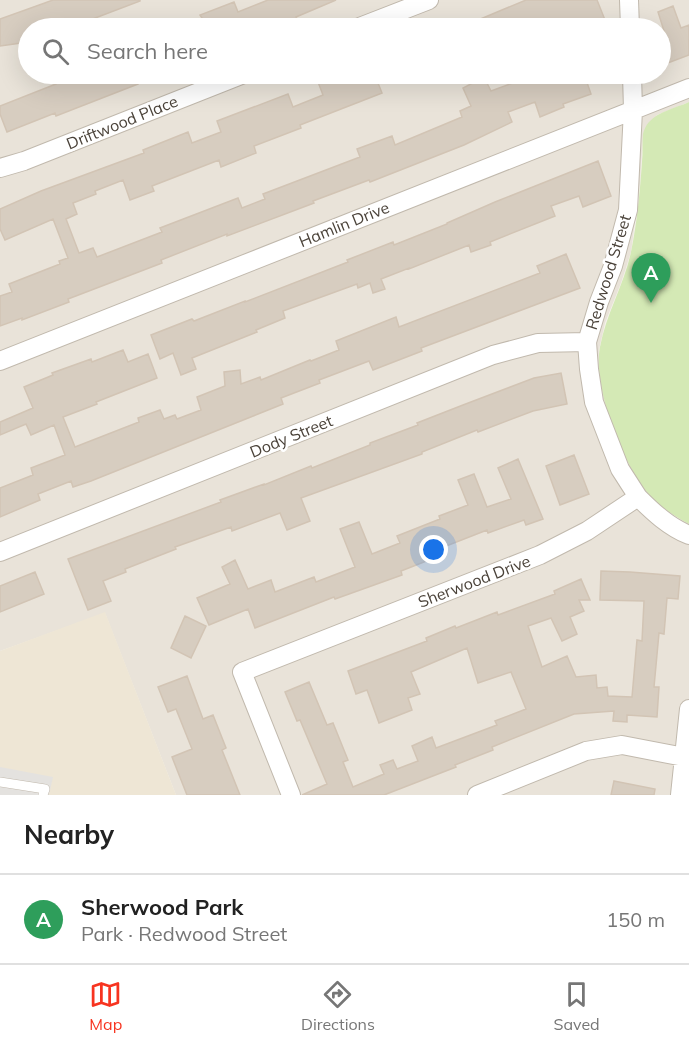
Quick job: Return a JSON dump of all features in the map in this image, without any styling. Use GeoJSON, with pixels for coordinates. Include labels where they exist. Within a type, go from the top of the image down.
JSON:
{"type":"FeatureCollection","features":[{"type":"Feature","properties":{"kind":"street"},"geometry":{"type":"LineString","coordinates":[[383,18],[429,0]]}},
{"type":"Feature","properties":{"kind":"street"},"geometry":{"type":"LineString","coordinates":[[629,0],[630,18]]}},
{"type":"Feature","properties":{"kind":"street","name":"Driftwood Place"},"geometry":{"type":"LineString","coordinates":[[0,168],[24,161],[219,84]]}},
{"type":"Feature","properties":{"kind":"street","name":"Redwood Street"},"geometry":{"type":"LineString","coordinates":[[632,84],[628,210],[613,266],[587,342],[594,402],[621,469],[638,497]]}},
{"type":"Feature","properties":{"kind":"street","name":"Hamlin Drive"},"geometry":{"type":"LineString","coordinates":[[0,361],[689,88]]}},
{"type":"Feature","properties":{"kind":"street","name":"Dody Street"},"geometry":{"type":"LineString","coordinates":[[0,552],[494,355],[538,343],[587,342]]}},
{"type":"Feature","properties":{"kind":"street"},"geometry":{"type":"LineString","coordinates":[[638,497],[658,516],[689,535]]}},
{"type":"Feature","properties":{"kind":"street","name":"Sherwood Drive"},"geometry":{"type":"LineString","coordinates":[[291,795],[242,672],[540,555],[587,531],[638,497]]}},
{"type":"Feature","properties":{"kind":"street"},"geometry":{"type":"LineString","coordinates":[[680,795],[687,757],[689,710]]}},
{"type":"Feature","properties":{"kind":"street"},"geometry":{"type":"LineString","coordinates":[[477,795],[586,751],[622,746],[687,757]]}},
{"type":"Feature","properties":{"kind":"lane"},"geometry":{"type":"LineString","coordinates":[[0,782],[45,789],[43,795]]}},
{"type":"Feature","properties":{"kind":"shaded area"},"geometry":{"type":"Polygon","coordinates":[[[0,0],[689,0],[689,102],[657,115],[643,135],[640,184],[631,252],[605,323],[599,350],[600,375],[671,515],[689,524],[689,795],[176,795],[105,613],[0,651],[0,0]]]}},
{"type":"Feature","properties":{"kind":"shaded area"},"geometry":{"type":"Polygon","coordinates":[[[105,612],[176,795],[0,795],[0,651],[105,612]]]}},
{"type":"Feature","properties":{"kind":"shaded area"},"geometry":{"type":"Polygon","coordinates":[[[0,767],[53,777],[49,795],[0,795],[0,767]]]}},
{"type":"Feature","properties":{"kind":"green space"},"geometry":{"type":"Polygon","coordinates":[[[689,102],[689,524],[652,498],[631,468],[612,427],[601,383],[599,364],[603,335],[631,252],[639,196],[644,131],[653,118],[689,102]]]}},
{"type":"Feature","properties":{"kind":"building"},"geometry":{"type":"Polygon","coordinates":[[[53,0],[140,0],[95,18],[18,18],[18,43],[0,46],[0,19],[53,0]]]}},
{"type":"Feature","properties":{"kind":"building"},"geometry":{"type":"Polygon","coordinates":[[[268,0],[336,0],[296,18],[202,18],[200,15],[234,2],[238,12],[268,0]]]}},
{"type":"Feature","properties":{"kind":"building"},"geometry":{"type":"Polygon","coordinates":[[[526,0],[597,0],[604,18],[483,18],[526,0]]]}},
{"type":"Feature","properties":{"kind":"building"},"geometry":{"type":"Polygon","coordinates":[[[673,6],[681,28],[689,25],[689,55],[671,62],[671,18],[660,18],[658,12],[673,6]]]}},
{"type":"Feature","properties":{"kind":"building"},"geometry":{"type":"Polygon","coordinates":[[[56,84],[138,84],[56,116],[55,113],[7,132],[0,114],[0,106],[56,84]]]}},
{"type":"Feature","properties":{"kind":"building"},"geometry":{"type":"Polygon","coordinates":[[[319,84],[378,84],[382,93],[300,125],[301,128],[254,146],[256,153],[221,167],[219,160],[152,186],[154,191],[130,200],[123,180],[95,191],[96,194],[73,203],[77,214],[66,219],[79,253],[93,248],[97,257],[162,232],[160,228],[238,198],[242,208],[265,199],[263,194],[360,157],[357,149],[392,136],[395,145],[462,117],[460,111],[471,106],[463,88],[471,84],[488,84],[491,91],[510,84],[588,84],[591,94],[563,104],[564,107],[540,117],[535,102],[508,112],[512,122],[464,145],[370,182],[369,180],[313,201],[314,203],[227,236],[227,234],[161,260],[162,263],[68,299],[69,302],[0,326],[0,296],[12,292],[9,284],[60,264],[59,261],[68,258],[53,219],[5,240],[0,229],[0,209],[41,191],[144,153],[143,150],[188,132],[192,143],[221,132],[217,121],[288,94],[293,107],[323,95],[319,84]]]}},
{"type":"Feature","properties":{"kind":"building"},"geometry":{"type":"Polygon","coordinates":[[[598,161],[611,196],[583,207],[579,196],[551,206],[555,216],[490,242],[491,245],[471,252],[469,245],[381,279],[385,289],[373,293],[370,283],[358,288],[357,284],[283,311],[285,318],[192,358],[196,369],[181,375],[173,353],[160,359],[151,335],[245,302],[393,242],[394,245],[598,161]]]}},
{"type":"Feature","properties":{"kind":"building"},"geometry":{"type":"Polygon","coordinates":[[[566,254],[580,288],[421,348],[422,351],[373,370],[369,361],[319,380],[320,383],[281,398],[283,404],[91,481],[73,487],[71,481],[38,494],[40,500],[0,517],[0,488],[33,475],[31,468],[65,455],[54,425],[31,435],[26,424],[0,435],[0,422],[33,408],[24,387],[53,375],[52,373],[91,359],[92,362],[123,350],[128,362],[148,354],[157,378],[63,417],[75,447],[139,422],[138,418],[160,410],[164,419],[175,415],[177,419],[201,410],[197,397],[225,386],[224,372],[240,370],[241,384],[260,377],[261,380],[339,350],[336,341],[396,317],[399,327],[540,273],[537,266],[566,254]]]}},
{"type":"Feature","properties":{"kind":"building"},"geometry":{"type":"Polygon","coordinates":[[[561,373],[567,404],[533,411],[478,432],[477,430],[422,452],[422,454],[301,498],[310,521],[287,530],[280,513],[232,531],[231,527],[175,547],[176,549],[125,569],[126,572],[103,581],[111,601],[88,610],[68,559],[311,466],[312,468],[418,425],[417,423],[534,378],[561,373]]]}},
{"type":"Feature","properties":{"kind":"building"},"geometry":{"type":"Polygon","coordinates":[[[574,455],[589,494],[560,505],[546,466],[574,455]]]}},
{"type":"Feature","properties":{"kind":"building"},"geometry":{"type":"Polygon","coordinates":[[[518,459],[543,519],[526,525],[524,520],[488,533],[487,530],[436,550],[439,556],[401,571],[402,575],[335,599],[334,597],[255,628],[248,609],[209,625],[197,598],[230,584],[222,567],[235,560],[248,589],[271,580],[275,592],[314,577],[316,582],[355,567],[340,529],[359,522],[372,554],[400,543],[397,536],[468,505],[458,480],[474,474],[487,507],[511,499],[498,468],[518,459]]]}},
{"type":"Feature","properties":{"kind":"building"},"geometry":{"type":"Polygon","coordinates":[[[601,571],[680,576],[678,599],[667,598],[664,634],[659,633],[654,687],[659,687],[657,717],[627,715],[627,722],[613,721],[614,711],[574,714],[492,747],[493,750],[455,765],[456,767],[384,795],[302,795],[327,784],[300,720],[297,721],[285,692],[309,682],[327,725],[333,723],[348,760],[343,762],[353,787],[384,774],[380,765],[393,760],[397,769],[418,761],[412,746],[432,737],[436,748],[497,725],[495,721],[526,709],[511,672],[478,683],[467,648],[411,672],[420,694],[408,698],[412,710],[379,723],[367,690],[356,694],[348,671],[427,641],[426,638],[455,626],[456,628],[497,612],[498,615],[555,594],[554,591],[581,579],[590,600],[579,600],[584,611],[570,617],[577,634],[562,641],[551,618],[528,626],[542,667],[567,656],[576,677],[596,675],[597,688],[607,687],[608,696],[632,697],[637,640],[642,641],[644,601],[600,600],[601,571]]]}},
{"type":"Feature","properties":{"kind":"building"},"geometry":{"type":"Polygon","coordinates":[[[35,572],[44,594],[0,612],[0,586],[35,572]]]}},
{"type":"Feature","properties":{"kind":"building"},"geometry":{"type":"Polygon","coordinates":[[[185,616],[206,626],[191,658],[171,648],[185,616]]]}},
{"type":"Feature","properties":{"kind":"building"},"geometry":{"type":"Polygon","coordinates":[[[187,676],[203,719],[213,715],[226,748],[222,750],[240,795],[187,795],[172,757],[192,749],[176,709],[168,712],[158,687],[187,676]]]}},
{"type":"Feature","properties":{"kind":"building"},"geometry":{"type":"Polygon","coordinates":[[[614,781],[655,789],[654,795],[611,795],[614,781]]]}},
{"type":"Feature","properties":{"kind":"place","name":"Sherwood Park"},"geometry":{"type":"Point","coordinates":[651,303]}}]}
